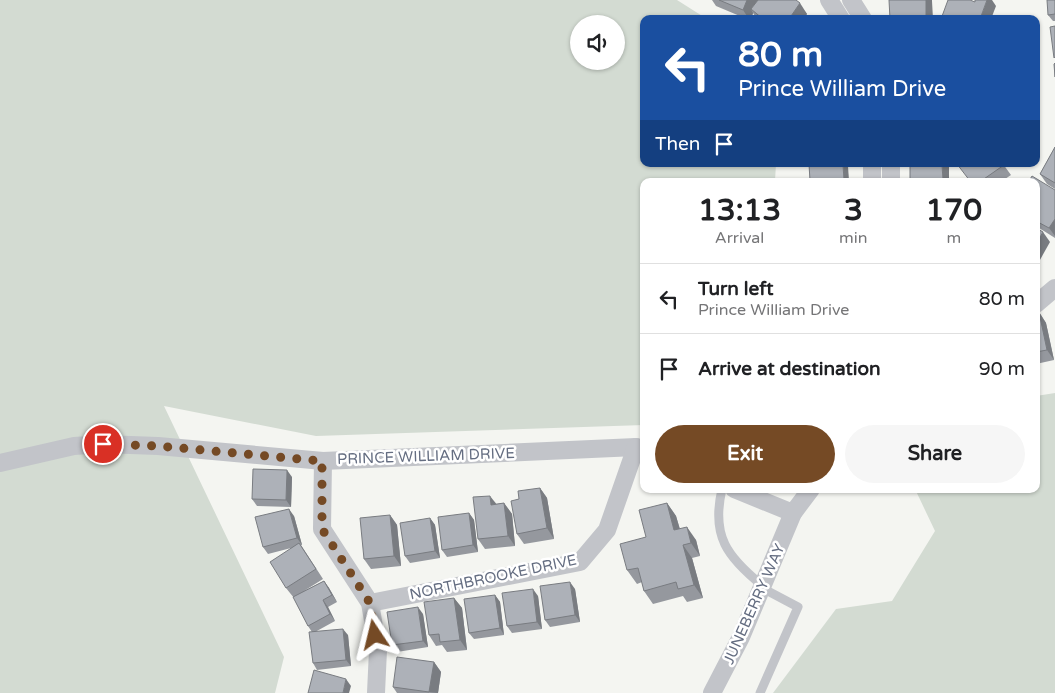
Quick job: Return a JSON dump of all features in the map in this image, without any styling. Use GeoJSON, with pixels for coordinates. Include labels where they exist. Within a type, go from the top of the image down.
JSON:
{"type":"FeatureCollection","features":[{"type":"Feature","properties":{"kind":"street"},"geometry":{"type":"LineString","coordinates":[[829,0],[838,15]]}},
{"type":"Feature","properties":{"kind":"street"},"geometry":{"type":"LineString","coordinates":[[851,0],[860,15]]}},
{"type":"Feature","properties":{"kind":"street"},"geometry":{"type":"LineString","coordinates":[[1040,301],[1055,288]]}},
{"type":"Feature","properties":{"kind":"street","name":"PRINCE WILLIAM DRIVE"},"geometry":{"type":"LineString","coordinates":[[0,463],[74,446],[103,444],[158,446],[322,461],[640,449]]}},
{"type":"Feature","properties":{"kind":"street","name":"NORTHBROOKE DRIVE"},"geometry":{"type":"LineString","coordinates":[[370,603],[580,562],[606,530],[640,449]]}},
{"type":"Feature","properties":{"kind":"street"},"geometry":{"type":"LineString","coordinates":[[322,461],[322,529],[370,603],[378,650],[376,693]]}},
{"type":"Feature","properties":{"kind":"street"},"geometry":{"type":"LineString","coordinates":[[743,493],[793,514]]}},
{"type":"Feature","properties":{"kind":"street","name":"JUNEBERRY WAY"},"geometry":{"type":"LineString","coordinates":[[712,693],[741,637],[793,514],[797,493]]}},
{"type":"Feature","properties":{"kind":"street","name":"JUNEBERRY WAY"},"geometry":{"type":"LineString","coordinates":[[793,514],[808,493]]}},
{"type":"Feature","properties":{"kind":"lane"},"geometry":{"type":"LineString","coordinates":[[721,493],[717,509],[718,526],[732,557],[762,587],[798,607],[760,693]]}},
{"type":"Feature","properties":{"kind":"shaded area"},"geometry":{"type":"Polygon","coordinates":[[[0,0],[677,0],[701,15],[640,15],[640,167],[776,167],[775,178],[640,178],[640,425],[316,436],[164,406],[284,657],[275,693],[0,693],[0,0]]]}},
{"type":"Feature","properties":{"kind":"shaded area"},"geometry":{"type":"Polygon","coordinates":[[[1055,393],[1055,693],[773,693],[836,609],[892,601],[935,531],[917,493],[1040,493],[1040,395],[1055,393]]]}},
{"type":"Feature","properties":{"kind":"building"},"geometry":{"type":"Polygon","coordinates":[[[719,0],[747,0],[743,10],[719,0]]]}},
{"type":"Feature","properties":{"kind":"building"},"geometry":{"type":"Polygon","coordinates":[[[758,0],[796,0],[800,3],[792,15],[758,15],[751,9],[758,0]]]}},
{"type":"Feature","properties":{"kind":"building"},"geometry":{"type":"Polygon","coordinates":[[[889,0],[926,0],[926,15],[890,15],[889,0]]]}},
{"type":"Feature","properties":{"kind":"building"},"geometry":{"type":"Polygon","coordinates":[[[948,0],[970,0],[975,2],[975,0],[987,0],[981,15],[942,15],[948,0]]]}},
{"type":"Feature","properties":{"kind":"building"},"geometry":{"type":"Polygon","coordinates":[[[1047,0],[1055,0],[1055,14],[1048,15],[1047,0]]]}},
{"type":"Feature","properties":{"kind":"building"},"geometry":{"type":"Polygon","coordinates":[[[1055,26],[1055,57],[1054,58],[1050,27],[1055,26]]]}},
{"type":"Feature","properties":{"kind":"building"},"geometry":{"type":"Polygon","coordinates":[[[1055,147],[1055,183],[1040,174],[1055,147]]]}},
{"type":"Feature","properties":{"kind":"building"},"geometry":{"type":"Polygon","coordinates":[[[809,167],[843,167],[844,178],[810,178],[809,167]]]}},
{"type":"Feature","properties":{"kind":"building"},"geometry":{"type":"Polygon","coordinates":[[[910,167],[942,167],[943,178],[910,178],[910,167]]]}},
{"type":"Feature","properties":{"kind":"building"},"geometry":{"type":"Polygon","coordinates":[[[959,167],[1001,167],[985,178],[968,178],[959,167]]]}},
{"type":"Feature","properties":{"kind":"building"},"geometry":{"type":"Polygon","coordinates":[[[1040,181],[1055,190],[1055,219],[1049,228],[1040,223],[1040,181]]]}},
{"type":"Feature","properties":{"kind":"building"},"geometry":{"type":"Polygon","coordinates":[[[1040,317],[1047,350],[1040,351],[1040,317]]]}},
{"type":"Feature","properties":{"kind":"building"},"geometry":{"type":"Polygon","coordinates":[[[253,469],[287,470],[286,500],[252,499],[253,469]]]}},
{"type":"Feature","properties":{"kind":"building"},"geometry":{"type":"Polygon","coordinates":[[[540,488],[547,528],[517,534],[511,501],[519,499],[518,491],[540,488]]]}},
{"type":"Feature","properties":{"kind":"building"},"geometry":{"type":"Polygon","coordinates":[[[490,496],[491,505],[504,503],[508,536],[478,539],[473,497],[490,496]]]}},
{"type":"Feature","properties":{"kind":"building"},"geometry":{"type":"Polygon","coordinates":[[[667,503],[674,530],[687,527],[691,543],[683,545],[694,585],[678,589],[676,582],[644,591],[638,568],[627,570],[620,544],[646,537],[639,510],[667,503]]]}},
{"type":"Feature","properties":{"kind":"building"},"geometry":{"type":"Polygon","coordinates":[[[289,509],[297,538],[263,547],[255,517],[289,509]]]}},
{"type":"Feature","properties":{"kind":"building"},"geometry":{"type":"Polygon","coordinates":[[[469,513],[473,545],[442,550],[438,517],[469,513]]]}},
{"type":"Feature","properties":{"kind":"building"},"geometry":{"type":"Polygon","coordinates":[[[390,515],[394,556],[364,559],[360,518],[390,515]]]}},
{"type":"Feature","properties":{"kind":"building"},"geometry":{"type":"Polygon","coordinates":[[[430,518],[435,551],[405,556],[400,523],[430,518]]]}},
{"type":"Feature","properties":{"kind":"building"},"geometry":{"type":"Polygon","coordinates":[[[299,543],[316,569],[286,588],[270,562],[299,543]]]}},
{"type":"Feature","properties":{"kind":"building"},"geometry":{"type":"Polygon","coordinates":[[[324,581],[332,595],[323,600],[330,614],[308,626],[293,597],[324,581]]]}},
{"type":"Feature","properties":{"kind":"building"},"geometry":{"type":"Polygon","coordinates":[[[570,582],[575,615],[545,620],[540,586],[570,582]]]}},
{"type":"Feature","properties":{"kind":"building"},"geometry":{"type":"Polygon","coordinates":[[[533,589],[537,622],[507,626],[502,593],[533,589]]]}},
{"type":"Feature","properties":{"kind":"building"},"geometry":{"type":"Polygon","coordinates":[[[495,595],[500,628],[469,633],[464,599],[495,595]]]}},
{"type":"Feature","properties":{"kind":"building"},"geometry":{"type":"Polygon","coordinates":[[[454,598],[460,640],[440,642],[439,634],[429,635],[424,602],[454,598]]]}},
{"type":"Feature","properties":{"kind":"building"},"geometry":{"type":"Polygon","coordinates":[[[418,607],[423,641],[392,645],[387,612],[418,607]]]}},
{"type":"Feature","properties":{"kind":"building"},"geometry":{"type":"Polygon","coordinates":[[[343,629],[346,660],[313,663],[309,632],[343,629]]]}},
{"type":"Feature","properties":{"kind":"building"},"geometry":{"type":"Polygon","coordinates":[[[397,657],[434,662],[429,692],[393,687],[397,657]]]}},
{"type":"Feature","properties":{"kind":"building"},"geometry":{"type":"Polygon","coordinates":[[[314,670],[346,679],[343,693],[308,693],[314,670]]]}},
{"type":"Feature","properties":{"kind":"route"},"geometry":{"type":"LineString","coordinates":[[103,444],[158,446],[322,461],[322,529],[370,603],[375,635]]}}]}
